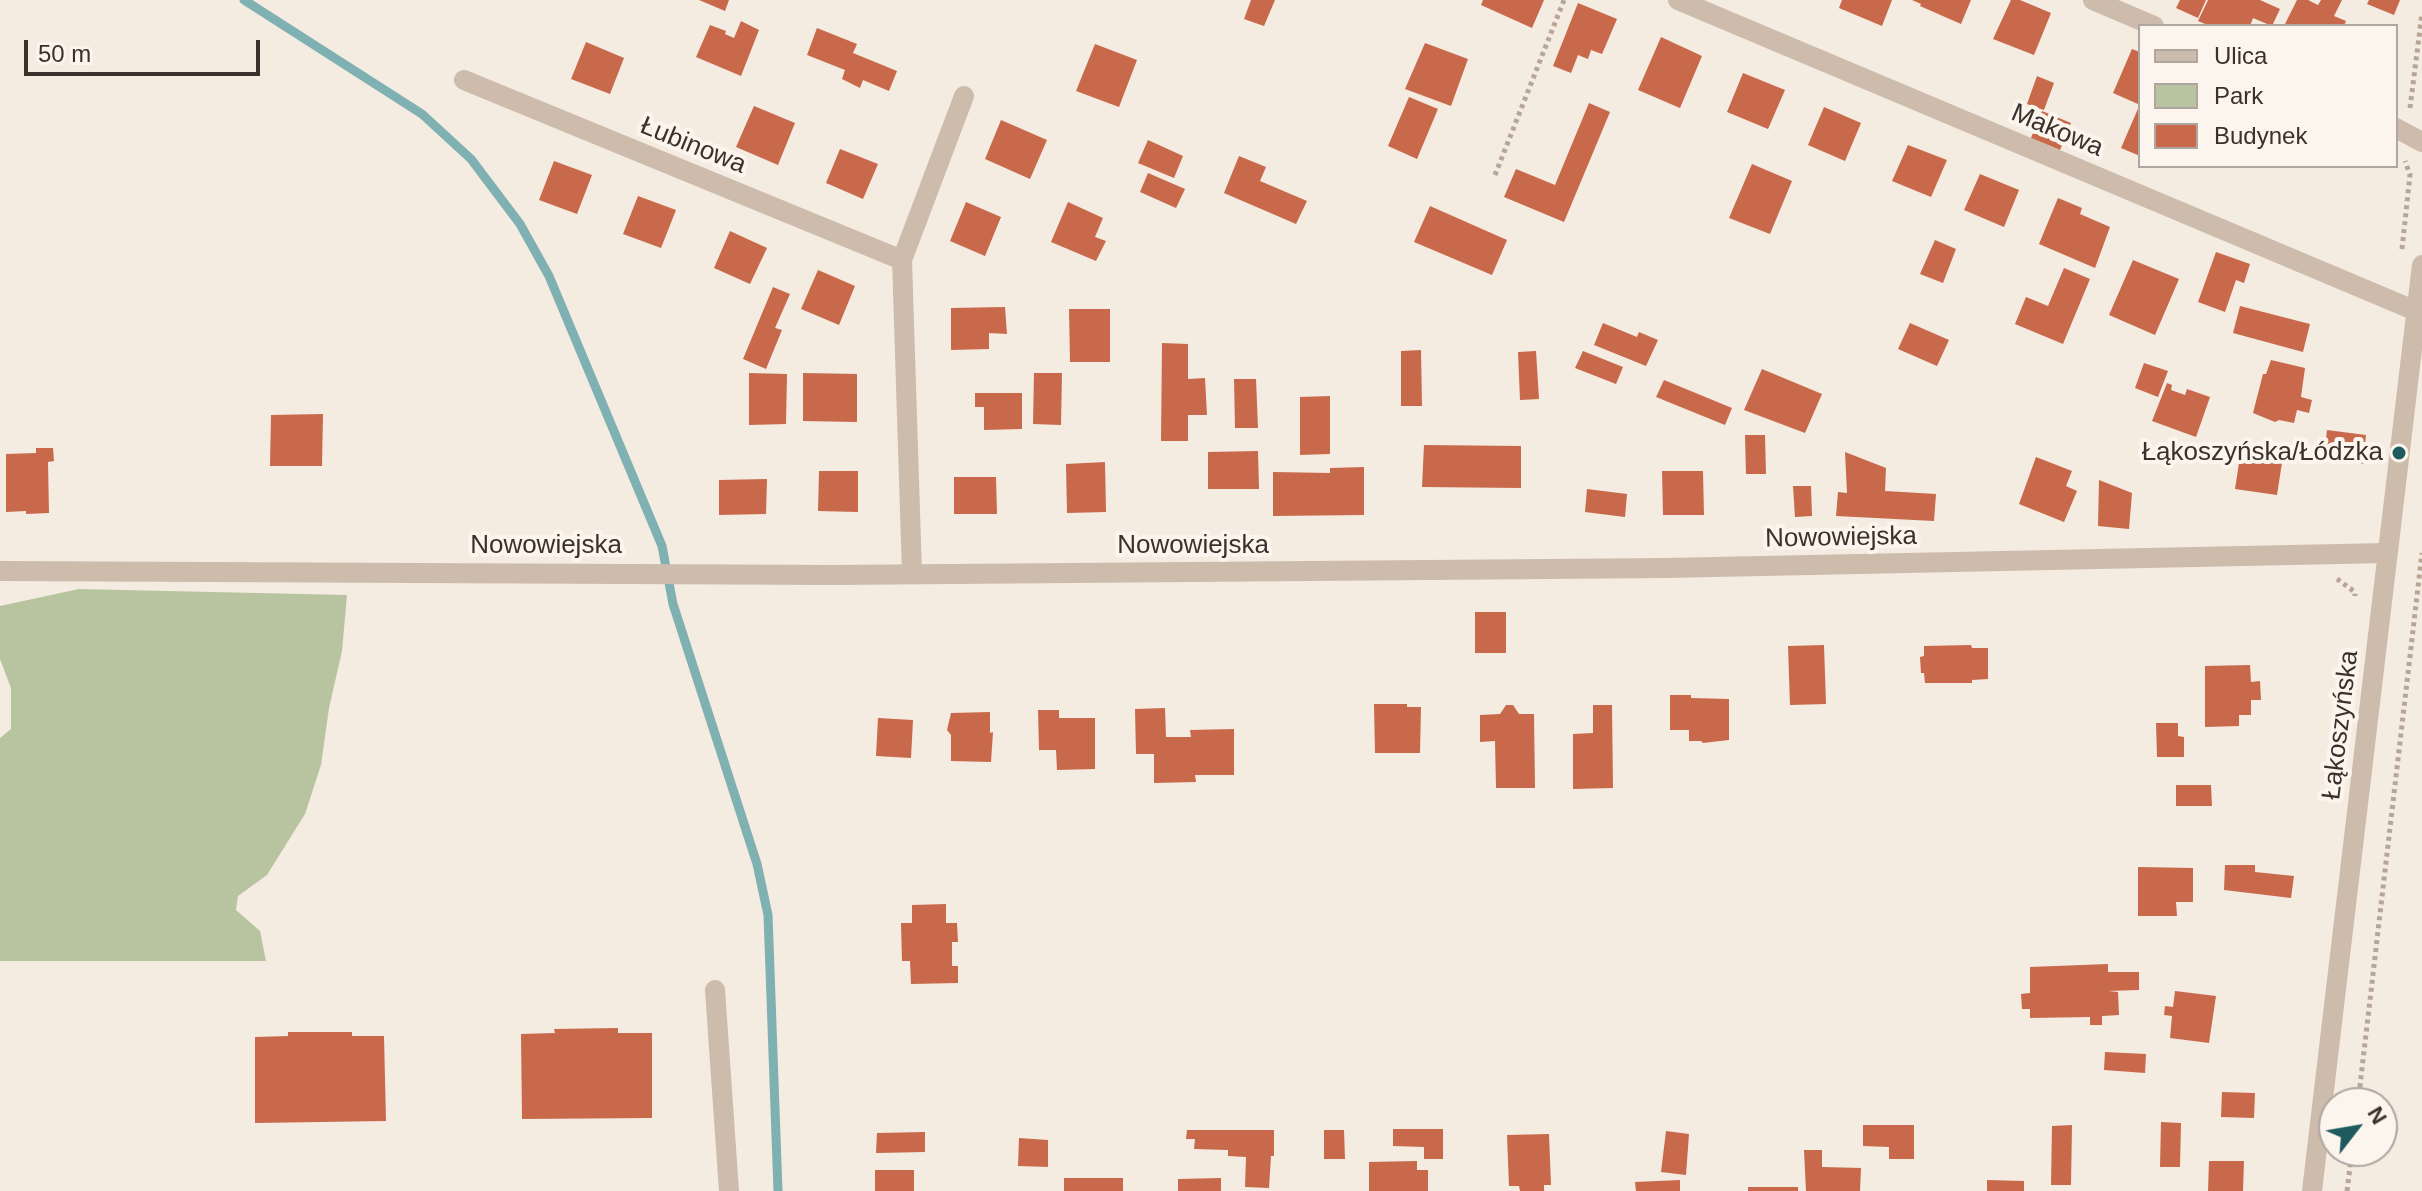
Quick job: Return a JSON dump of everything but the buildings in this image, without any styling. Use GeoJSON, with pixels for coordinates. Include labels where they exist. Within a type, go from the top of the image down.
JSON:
{"type":"FeatureCollection","features":[{"type":"Feature","properties":{"kind":"street","name":"Makowa"},"geometry":{"type":"LineString","coordinates":[[1678,0],[2416,311]]}},
{"type":"Feature","properties":{"kind":"street"},"geometry":{"type":"LineString","coordinates":[[2093,0],[2149,24]]}},
{"type":"Feature","properties":{"kind":"street","name":"Łubinowa"},"geometry":{"type":"LineString","coordinates":[[464,80],[902,260]]}},
{"type":"Feature","properties":{"kind":"street"},"geometry":{"type":"LineString","coordinates":[[912,574],[902,260],[964,96]]}},
{"type":"Feature","properties":{"kind":"street","name":"Łąkoszyńska"},"geometry":{"type":"LineString","coordinates":[[2312,1191],[2422,265]]}},
{"type":"Feature","properties":{"kind":"street","name":"Nowowiejska"},"geometry":{"type":"LineString","coordinates":[[0,571],[912,574],[1666,568],[2387,553]]}},
{"type":"Feature","properties":{"kind":"street"},"geometry":{"type":"LineString","coordinates":[[715,990],[729,1191]]}},
{"type":"Feature","properties":{"kind":"path"},"geometry":{"type":"LineString","coordinates":[[1495,175],[1564,0]]}},
{"type":"Feature","properties":{"kind":"path"},"geometry":{"type":"LineString","coordinates":[[2401,251],[2410,175],[2403,157],[2422,13]]}},
{"type":"Feature","properties":{"kind":"path"},"geometry":{"type":"LineString","coordinates":[[2360,1087],[2422,553]]}},
{"type":"Feature","properties":{"kind":"path"},"geometry":{"type":"LineString","coordinates":[[2347,1191],[2350,1167]]}},
{"type":"Feature","properties":{"kind":"green space"},"geometry":{"type":"Polygon","coordinates":[[[79,589],[347,595],[342,651],[329,708],[321,765],[305,814],[267,875],[238,896],[236,910],[260,931],[266,961],[0,961],[0,738],[11,729],[11,688],[0,659],[0,606],[79,589]]]}},
{"type":"Feature","properties":{"kind":"waterway"},"geometry":{"type":"LineString","coordinates":[[244,0],[422,114],[471,159],[520,224],[549,276],[662,546],[673,604],[757,864],[768,915],[778,1191]]}},
{"type":"Feature","properties":{"kind":"place","name":"Łąkoszyńska/Łódzka"},"geometry":{"type":"Point","coordinates":[2399,453]}}]}
